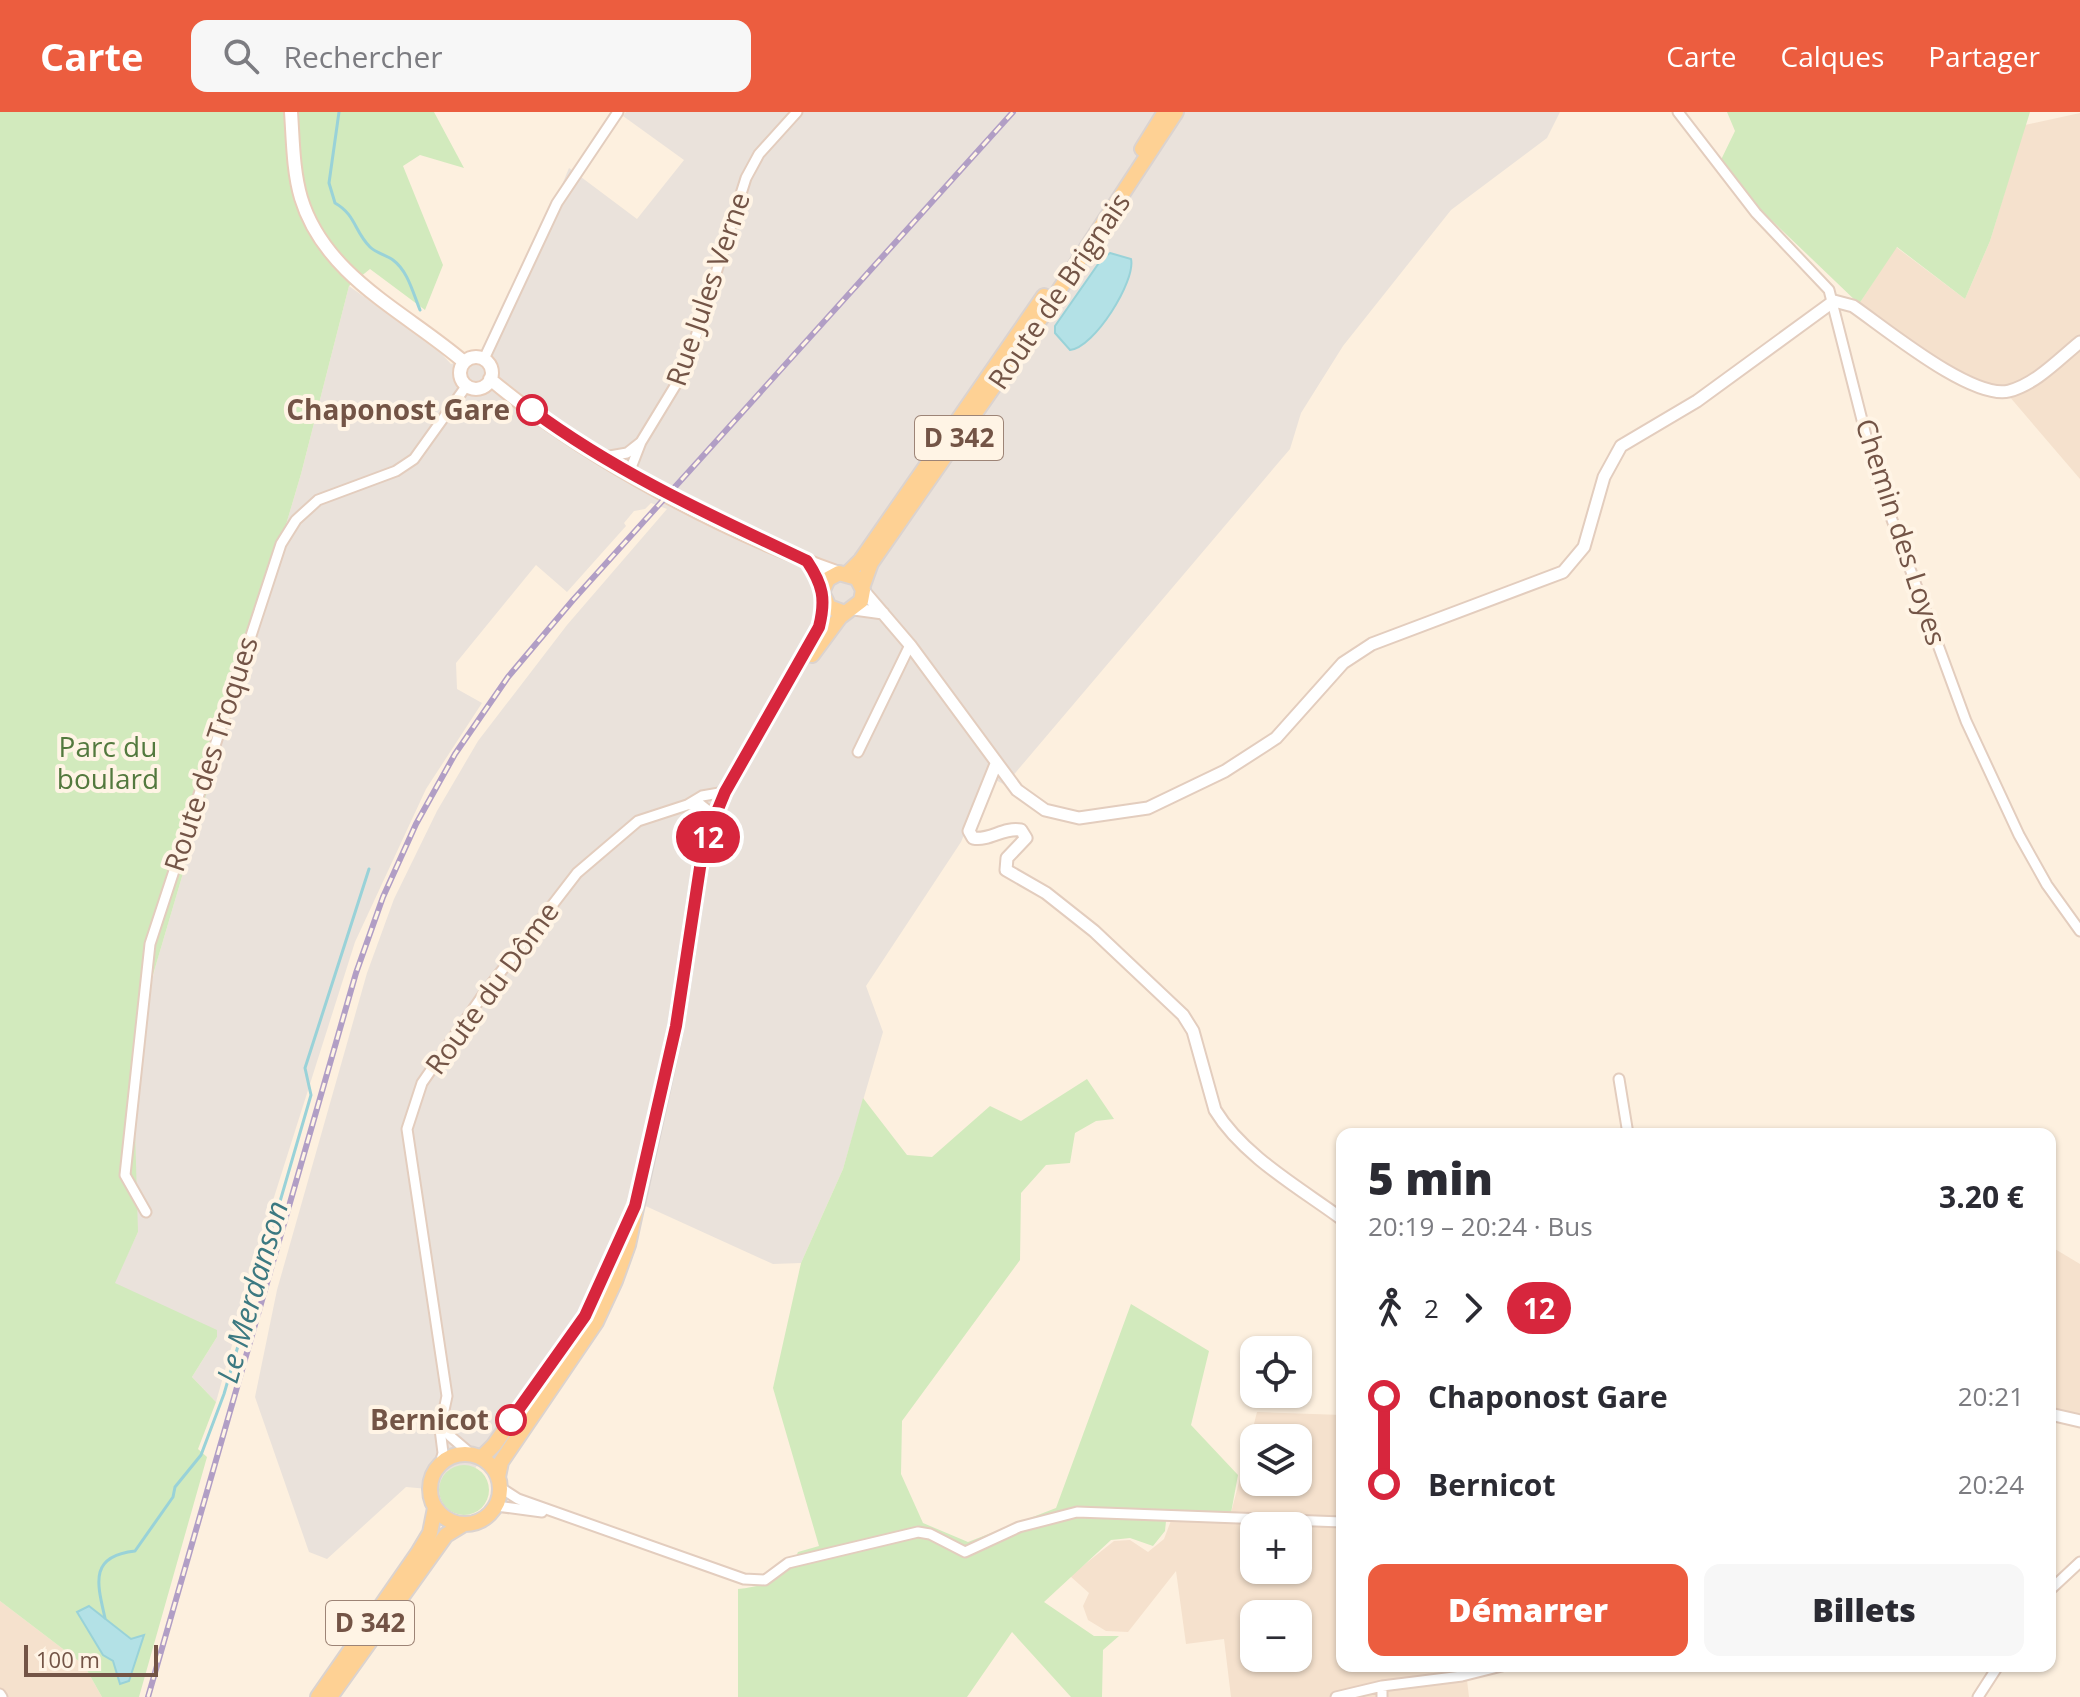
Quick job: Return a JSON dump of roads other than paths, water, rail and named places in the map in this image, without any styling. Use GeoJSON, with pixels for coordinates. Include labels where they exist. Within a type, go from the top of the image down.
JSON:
{"type":"FeatureCollection","features":[{"type":"Feature","properties":{"kind":"main road"},"geometry":{"type":"LineString","coordinates":[[291,112],[299,190],[321,241],[362,285],[464,362]]}},
{"type":"Feature","properties":{"kind":"main road","name":"Route de Brignais"},"geometry":{"type":"LineString","coordinates":[[844,573],[861,560],[1030,318],[1165,112]]}},
{"type":"Feature","properties":{"kind":"main road","name":"Route de Brignais"},"geometry":{"type":"LineString","coordinates":[[862,589],[871,563],[1037,324],[1176,112]]}},
{"type":"Feature","properties":{"kind":"main road"},"geometry":{"type":"LineString","coordinates":[[474,357],[484,359],[490,366],[490,379],[480,388],[467,385],[460,377],[464,362],[474,357]]}},
{"type":"Feature","properties":{"kind":"main road"},"geometry":{"type":"LineString","coordinates":[[490,379],[568,437],[587,455],[650,495],[706,515]]}},
{"type":"Feature","properties":{"kind":"main road"},"geometry":{"type":"LineString","coordinates":[[568,437],[706,515],[807,561],[857,578],[862,589],[861,601],[849,611],[784,692]]}},
{"type":"Feature","properties":{"kind":"main road"},"geometry":{"type":"LineString","coordinates":[[635,1206],[585,1316],[494,1445],[476,1456],[450,1457],[440,1464],[430,1483],[435,1508],[446,1520],[464,1524],[479,1522],[496,1506],[501,1462],[596,1322],[624,1257],[676,1026],[701,861],[725,792],[819,627],[825,603],[823,587],[807,561]]}},
{"type":"Feature","properties":{"kind":"main road"},"geometry":{"type":"LineString","coordinates":[[823,587],[828,579],[844,573]]}},
{"type":"Feature","properties":{"kind":"main road"},"geometry":{"type":"LineString","coordinates":[[825,603],[834,611],[849,611]]}},
{"type":"Feature","properties":{"kind":"main road"},"geometry":{"type":"LineString","coordinates":[[476,1456],[500,1482]]}},
{"type":"Feature","properties":{"kind":"main road","name":"D 342"},"geometry":{"type":"LineString","coordinates":[[318,1697],[421,1549],[432,1528],[435,1508]]}},
{"type":"Feature","properties":{"kind":"main road","name":"D 342"},"geometry":{"type":"LineString","coordinates":[[330,1697],[446,1535],[464,1524]]}},
{"type":"Feature","properties":{"kind":"street"},"geometry":{"type":"LineString","coordinates":[[484,359],[563,191],[618,112]]}},
{"type":"Feature","properties":{"kind":"street","name":"Rue Jules Verne"},"geometry":{"type":"LineString","coordinates":[[629,473],[641,442],[686,368],[746,178],[759,154],[797,112]]}},
{"type":"Feature","properties":{"kind":"street","name":"Chemin des Loyes"},"geometry":{"type":"LineString","coordinates":[[1678,112],[1756,213],[1829,290],[1877,479],[1966,721],[2019,835],[2047,885],[2080,931]]}},
{"type":"Feature","properties":{"kind":"street"},"geometry":{"type":"LineString","coordinates":[[862,589],[910,645],[996,764],[1031,801],[1045,810],[1079,818],[1148,808],[1225,771],[1276,738],[1343,663],[1372,644],[1470,609],[1570,567],[1584,547],[1604,477],[1621,446],[1697,401],[1834,301],[1853,306],[1957,376],[1984,390],[2006,392],[2028,384],[2080,342]]}},
{"type":"Feature","properties":{"kind":"street","name":"Route des Troques"},"geometry":{"type":"LineString","coordinates":[[146,1212],[125,1175],[150,944],[281,544],[296,520],[318,500],[396,471],[414,459],[467,385]]}},
{"type":"Feature","properties":{"kind":"street"},"geometry":{"type":"LineString","coordinates":[[604,457],[627,453],[641,442]]}},
{"type":"Feature","properties":{"kind":"street"},"geometry":{"type":"LineString","coordinates":[[849,611],[883,613]]}},
{"type":"Feature","properties":{"kind":"street"},"geometry":{"type":"LineString","coordinates":[[858,752],[910,645]]}},
{"type":"Feature","properties":{"kind":"street"},"geometry":{"type":"LineString","coordinates":[[996,764],[969,831],[973,838],[980,840],[1009,828],[1021,830],[1026,838],[1007,858],[1006,870],[1046,893],[1094,931],[1183,1015],[1193,1031],[1221,1121],[1275,1169],[1336,1215]]}},
{"type":"Feature","properties":{"kind":"street","name":"Route du Dôme"},"geometry":{"type":"LineString","coordinates":[[440,1464],[447,1396],[407,1129],[422,1083],[483,995],[577,873],[638,821],[687,805],[702,796],[725,792]]}},
{"type":"Feature","properties":{"kind":"street"},"geometry":{"type":"LineString","coordinates":[[687,805],[700,804],[715,816]]}},
{"type":"Feature","properties":{"kind":"street"},"geometry":{"type":"LineString","coordinates":[[1619,1079],[1627,1128]]}},
{"type":"Feature","properties":{"kind":"street"},"geometry":{"type":"LineString","coordinates":[[2056,1415],[2080,1421]]}},
{"type":"Feature","properties":{"kind":"street"},"geometry":{"type":"LineString","coordinates":[[443,1419],[450,1436],[476,1456]]}},
{"type":"Feature","properties":{"kind":"street"},"geometry":{"type":"LineString","coordinates":[[500,1482],[518,1499],[744,1579],[765,1580],[788,1563],[918,1532],[930,1534],[965,1552],[1019,1527],[1077,1512],[1336,1522]]}},
{"type":"Feature","properties":{"kind":"street"},"geometry":{"type":"LineString","coordinates":[[496,1506],[561,1514]]}},
{"type":"Feature","properties":{"kind":"street"},"geometry":{"type":"LineString","coordinates":[[2056,1584],[2080,1562]]}},
{"type":"Feature","properties":{"kind":"street"},"geometry":{"type":"LineString","coordinates":[[1336,1697],[1345,1692],[1382,1692],[1478,1672]]}},
{"type":"Feature","properties":{"kind":"street"},"geometry":{"type":"LineString","coordinates":[[1978,1697],[1994,1672]]}},
{"type":"Feature","properties":{"kind":"water"},"geometry":{"type":"Polygon","coordinates":[[[1110,253],[1131,259],[1127,282],[1101,326],[1080,346],[1070,350],[1055,333],[1055,326],[1101,260],[1110,253]]]}},
{"type":"Feature","properties":{"kind":"water"},"geometry":{"type":"Polygon","coordinates":[[[89,1606],[131,1639],[144,1635],[129,1681],[120,1684],[113,1661],[103,1655],[77,1612],[89,1606]]]}},
{"type":"Feature","properties":{"kind":"waterway"},"geometry":{"type":"LineString","coordinates":[[339,112],[329,183],[335,203],[351,218],[370,247],[393,260],[403,270],[420,310]]}},
{"type":"Feature","properties":{"kind":"waterway","name":"Le Merdanson"},"geometry":{"type":"LineString","coordinates":[[105,1618],[99,1583],[103,1565],[120,1554],[135,1551],[173,1497],[175,1487],[201,1455],[224,1394],[311,1095],[305,1068],[369,869]]}},
{"type":"Feature","properties":{"kind":"railway"},"geometry":{"type":"LineString","coordinates":[[148,1697],[356,973],[383,897],[416,824],[455,754],[508,677],[573,600],[1013,112]]}},
{"type":"Feature","properties":{"kind":"place","name":"Chaponost Gare"},"geometry":{"type":"Point","coordinates":[532,410]}},
{"type":"Feature","properties":{"kind":"place","name":"Bernicot"},"geometry":{"type":"Point","coordinates":[511,1420]}},
{"type":"Feature","properties":{"kind":"park label","name":"Parc du boulard"},"geometry":{"type":"Point","coordinates":[108,763]}}]}
